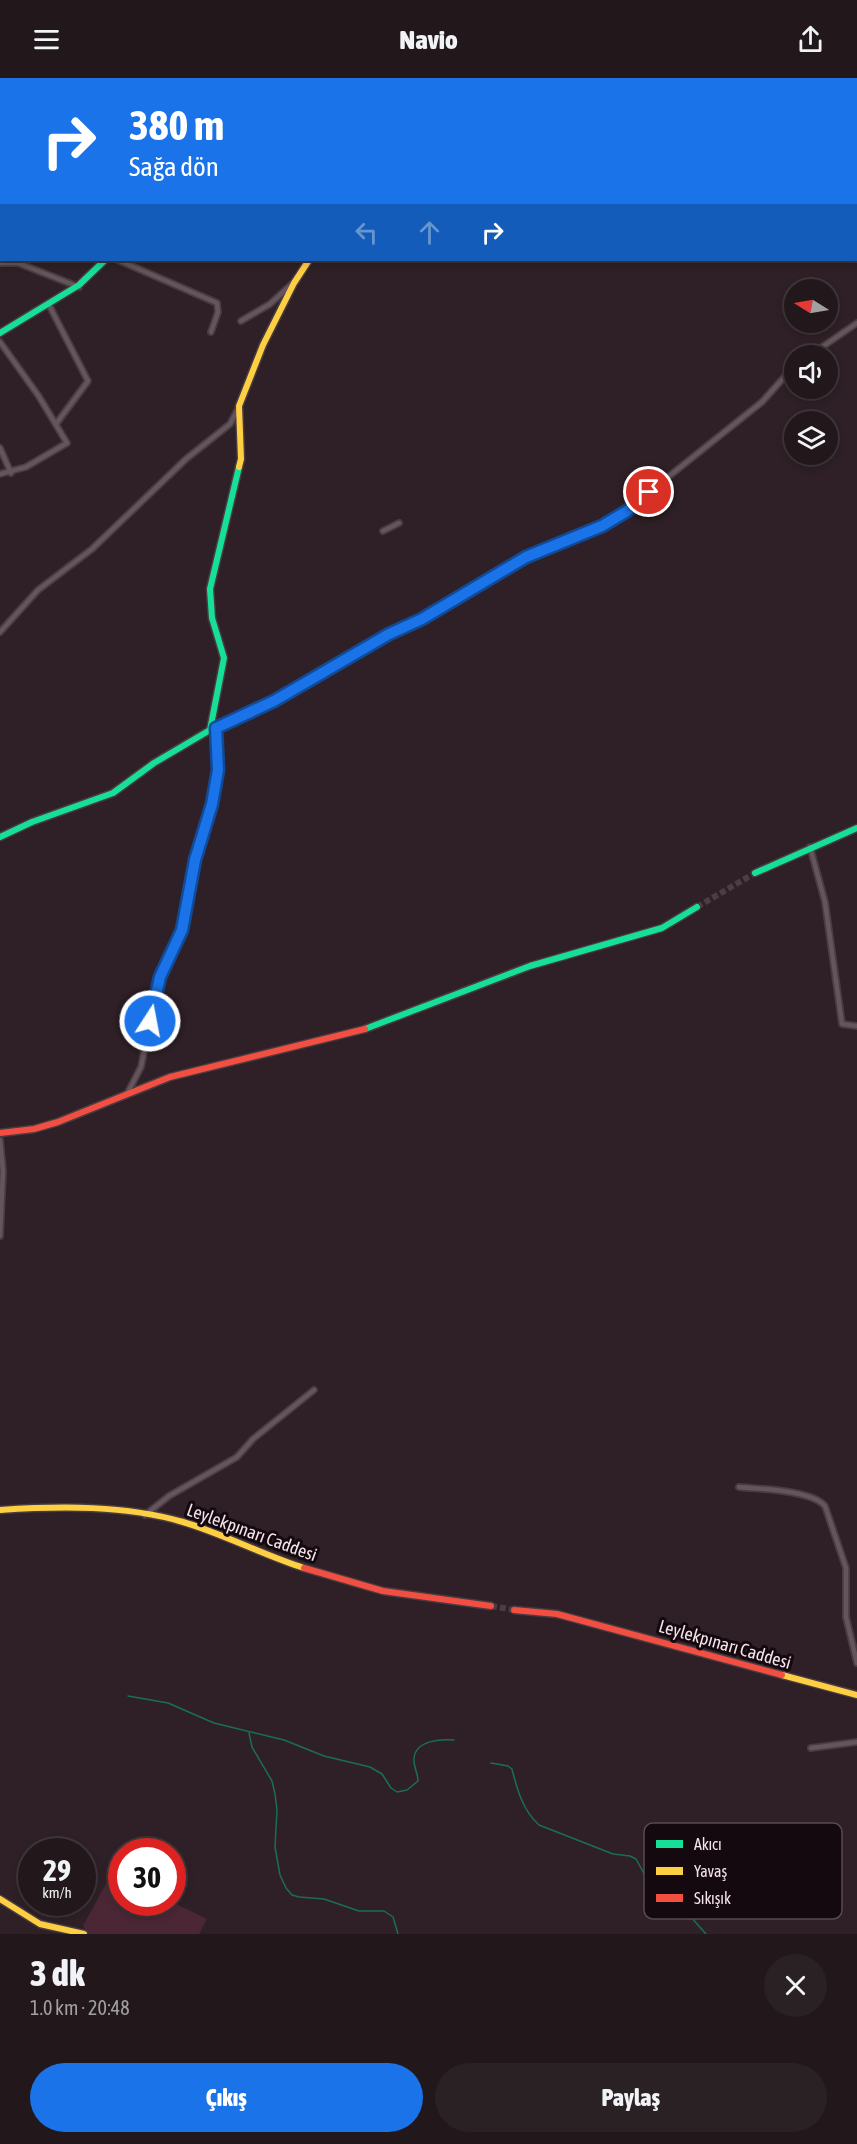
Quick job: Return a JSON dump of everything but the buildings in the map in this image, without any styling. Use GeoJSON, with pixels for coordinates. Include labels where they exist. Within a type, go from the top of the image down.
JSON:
{"type":"FeatureCollection","features":[{"type":"Feature","properties":{"kind":"street"},"geometry":{"type":"LineString","coordinates":[[0,333],[25,316],[79,287],[104,261]]}},
{"type":"Feature","properties":{"kind":"street"},"geometry":{"type":"LineString","coordinates":[[120,261],[217,303],[218,312],[211,332]]}},
{"type":"Feature","properties":{"kind":"street"},"geometry":{"type":"LineString","coordinates":[[0,632],[38,590],[92,549],[186,459],[230,424],[240,406],[263,345],[294,283],[308,261]]}},
{"type":"Feature","properties":{"kind":"street"},"geometry":{"type":"LineString","coordinates":[[0,263],[18,263],[79,287]]}},
{"type":"Feature","properties":{"kind":"street"},"geometry":{"type":"LineString","coordinates":[[241,321],[270,304],[294,283]]}},
{"type":"Feature","properties":{"kind":"street"},"geometry":{"type":"LineString","coordinates":[[49,305],[88,381],[56,424]]}},
{"type":"Feature","properties":{"kind":"street"},"geometry":{"type":"LineString","coordinates":[[825,345],[857,323]]}},
{"type":"Feature","properties":{"kind":"street"},"geometry":{"type":"LineString","coordinates":[[0,342],[67,443],[26,467],[11,473],[0,474]]}},
{"type":"Feature","properties":{"kind":"street"},"geometry":{"type":"LineString","coordinates":[[0,837],[32,822],[113,793],[154,763],[213,729],[274,701],[397,630],[422,619],[526,557],[585,534],[618,517],[754,410],[784,377]]}},
{"type":"Feature","properties":{"kind":"street"},"geometry":{"type":"LineString","coordinates":[[128,1092],[141,1067],[157,986],[182,930],[195,860],[213,798],[218,758],[213,729],[214,700],[224,658],[212,618],[210,589],[241,459],[240,406]]}},
{"type":"Feature","properties":{"kind":"street"},"geometry":{"type":"LineString","coordinates":[[0,448],[11,473]]}},
{"type":"Feature","properties":{"kind":"street"},"geometry":{"type":"LineString","coordinates":[[383,531],[399,523]]}},
{"type":"Feature","properties":{"kind":"street"},"geometry":{"type":"LineString","coordinates":[[755,873],[857,828]]}},
{"type":"Feature","properties":{"kind":"street"},"geometry":{"type":"LineString","coordinates":[[810,847],[825,902],[842,1024],[857,1026]]}},
{"type":"Feature","properties":{"kind":"street"},"geometry":{"type":"LineString","coordinates":[[0,1133],[34,1129],[52,1124],[128,1092],[196,1070],[361,1031],[530,966],[662,928],[697,907]]}},
{"type":"Feature","properties":{"kind":"street"},"geometry":{"type":"LineString","coordinates":[[0,1140],[3,1171],[0,1236]]}},
{"type":"Feature","properties":{"kind":"street"},"geometry":{"type":"LineString","coordinates":[[145,1515],[169,1496],[237,1457],[252,1439],[314,1390]]}},
{"type":"Feature","properties":{"kind":"street"},"geometry":{"type":"LineString","coordinates":[[739,1486],[801,1495],[817,1499],[825,1506],[846,1568],[846,1617],[857,1663]]}},
{"type":"Feature","properties":{"kind":"street","name":"Leylekpınarı Caddesi"},"geometry":{"type":"LineString","coordinates":[[0,1510],[42,1509],[145,1515],[197,1526],[265,1555],[350,1582],[421,1598],[491,1606]]}},
{"type":"Feature","properties":{"kind":"street","name":"Leylekpınarı Caddesi"},"geometry":{"type":"LineString","coordinates":[[514,1610],[557,1614],[857,1695]]}},
{"type":"Feature","properties":{"kind":"street"},"geometry":{"type":"LineString","coordinates":[[811,1748],[857,1742]]}},
{"type":"Feature","properties":{"kind":"street"},"geometry":{"type":"LineString","coordinates":[[0,1899],[46,1927],[77,1930],[84,1934]]}},
{"type":"Feature","properties":{"kind":"shaded area"},"geometry":{"type":"Polygon","coordinates":[[[108,1880],[108,1916],[186,1916],[186,1909],[207,1919],[199,1934],[89,1934],[83,1926],[88,1916],[96,1916],[96,1902],[108,1880]]]}},
{"type":"Feature","properties":{"kind":"waterway"},"geometry":{"type":"LineString","coordinates":[[128,1696],[168,1703],[214,1723],[284,1740],[324,1756],[370,1767],[382,1774],[391,1788],[397,1792],[407,1790],[418,1781],[414,1758],[419,1747],[430,1742],[454,1740]]}},
{"type":"Feature","properties":{"kind":"waterway"},"geometry":{"type":"LineString","coordinates":[[249,1733],[252,1747],[272,1781],[277,1810],[275,1847],[280,1875],[286,1888],[292,1895],[299,1897],[324,1899],[359,1911],[384,1911],[393,1917],[398,1934]]}},
{"type":"Feature","properties":{"kind":"waterway"},"geometry":{"type":"LineString","coordinates":[[491,1763],[512,1769],[525,1806],[539,1825],[613,1854],[630,1856],[636,1859],[644,1873]]}},
{"type":"Feature","properties":{"kind":"waterway"},"geometry":{"type":"LineString","coordinates":[[693,1919],[706,1934]]}},
{"type":"Feature","properties":{"kind":"tunnel"},"geometry":{"type":"LineString","coordinates":[[697,907],[755,873]]}},
{"type":"Feature","properties":{"kind":"tunnel"},"geometry":{"type":"LineString","coordinates":[[491,1606],[514,1610]]}},
{"type":"Feature","properties":{"kind":"traffic: fast"},"geometry":{"type":"LineString","coordinates":[[0,333],[79,285],[104,261]]}},
{"type":"Feature","properties":{"kind":"traffic: fast"},"geometry":{"type":"LineString","coordinates":[[0,837],[32,822],[113,793],[154,763],[210,730],[224,658],[212,618],[210,589],[239,467]]}},
{"type":"Feature","properties":{"kind":"traffic: fast"},"geometry":{"type":"LineString","coordinates":[[755,873],[857,828]]}},
{"type":"Feature","properties":{"kind":"traffic: fast"},"geometry":{"type":"LineString","coordinates":[[365,1029],[530,966],[662,928],[697,907]]}},
{"type":"Feature","properties":{"kind":"traffic: slow"},"geometry":{"type":"LineString","coordinates":[[239,467],[241,459],[239,406],[263,345],[294,283],[308,261]]}},
{"type":"Feature","properties":{"kind":"traffic: slow"},"geometry":{"type":"LineString","coordinates":[[0,1510],[92,1508],[161,1516],[198,1527],[304,1568]]}},
{"type":"Feature","properties":{"kind":"traffic: slow"},"geometry":{"type":"LineString","coordinates":[[782,1675],[857,1695]]}},
{"type":"Feature","properties":{"kind":"traffic: slow"},"geometry":{"type":"LineString","coordinates":[[0,1899],[40,1924],[84,1934]]}},
{"type":"Feature","properties":{"kind":"traffic: jam"},"geometry":{"type":"LineString","coordinates":[[0,1133],[34,1129],[58,1122],[170,1077],[365,1029]]}},
{"type":"Feature","properties":{"kind":"traffic: jam"},"geometry":{"type":"LineString","coordinates":[[304,1568],[383,1591],[491,1606]]}},
{"type":"Feature","properties":{"kind":"traffic: jam"},"geometry":{"type":"LineString","coordinates":[[514,1610],[557,1614],[782,1675]]}},
{"type":"Feature","properties":{"kind":"route"},"geometry":{"type":"LineString","coordinates":[[150,1021],[160,977],[182,930],[195,860],[210,813],[218,770],[216,728],[274,701],[389,634],[422,619],[472,587],[526,557],[602,526],[627,511],[649,492]]}}]}
